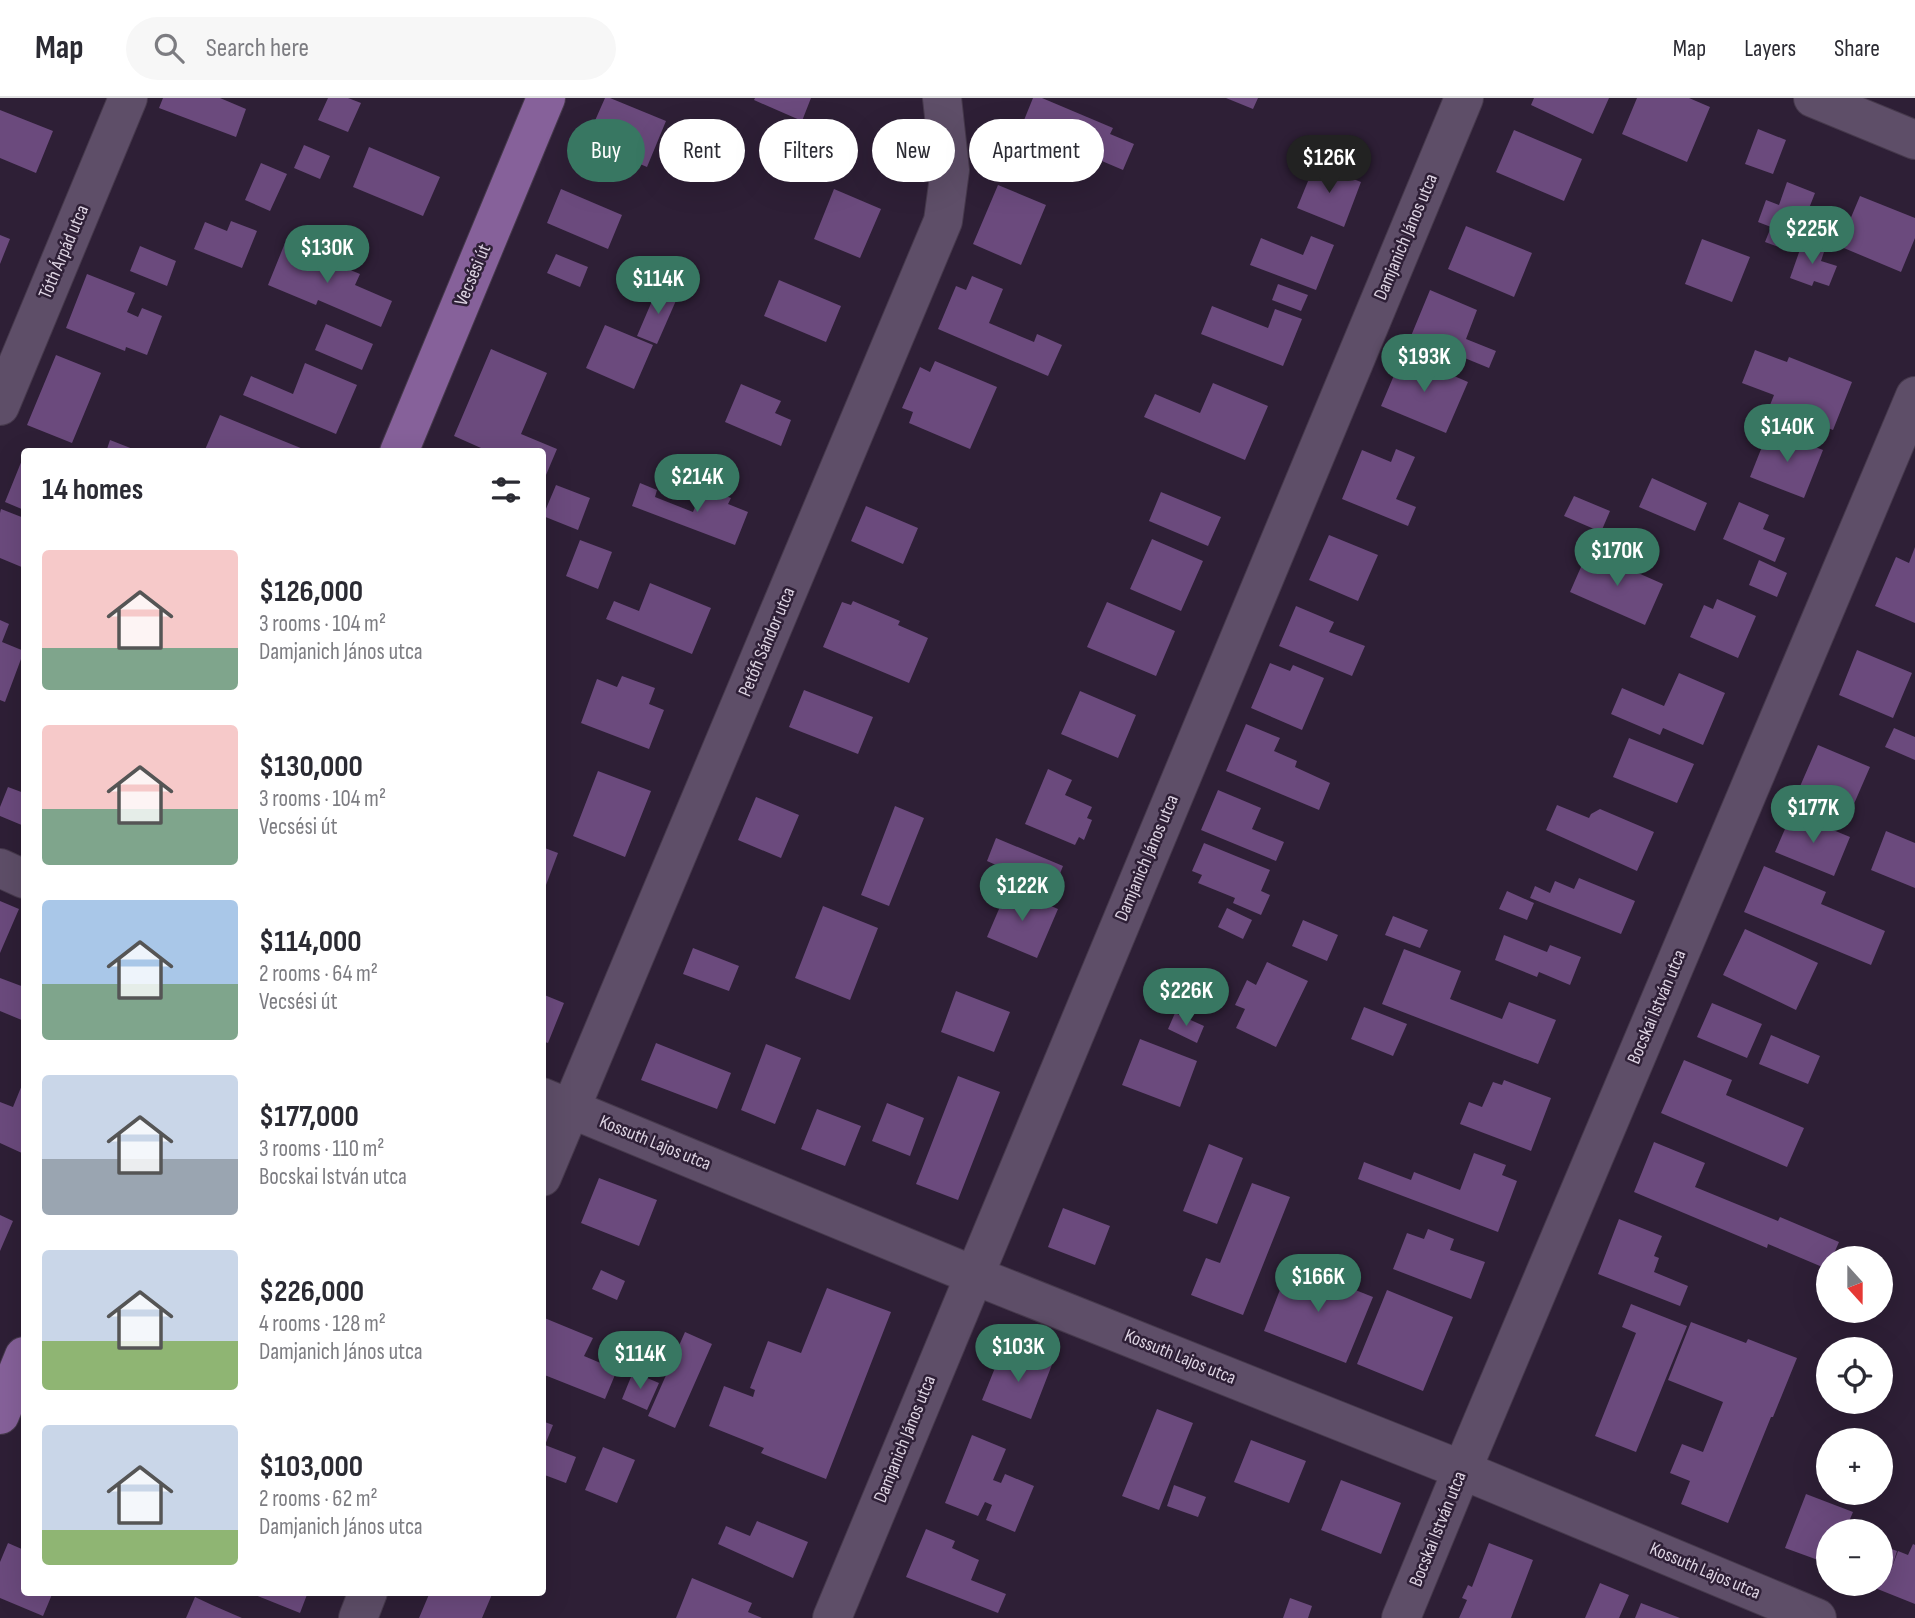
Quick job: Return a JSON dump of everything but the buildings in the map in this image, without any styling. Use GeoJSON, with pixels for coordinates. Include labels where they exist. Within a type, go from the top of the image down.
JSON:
{"type":"FeatureCollection","features":[{"type":"Feature","properties":{"kind":"main road","name":"Vecsési út"},"geometry":{"type":"LineString","coordinates":[[402,448],[546,98]]}},
{"type":"Feature","properties":{"kind":"main road"},"geometry":{"type":"LineString","coordinates":[[0,1415],[21,1363]]}},
{"type":"Feature","properties":{"kind":"street","name":"Tóth Árpád utca"},"geometry":{"type":"LineString","coordinates":[[0,406],[128,98]]}},
{"type":"Feature","properties":{"kind":"street","name":"Petőfi Sándor utca"},"geometry":{"type":"LineString","coordinates":[[546,1157],[557,1103],[943,221],[950,170],[942,98]]}},
{"type":"Feature","properties":{"kind":"street","name":"Damjanich János utca"},"geometry":{"type":"LineString","coordinates":[[832,1618],[1464,98]]}},
{"type":"Feature","properties":{"kind":"street"},"geometry":{"type":"LineString","coordinates":[[1813,98],[1915,140]]}},
{"type":"Feature","properties":{"kind":"street","name":"Bocskai István utca"},"geometry":{"type":"LineString","coordinates":[[1401,1618],[1915,396]]}},
{"type":"Feature","properties":{"kind":"street"},"geometry":{"type":"LineString","coordinates":[[0,868],[21,878]]}},
{"type":"Feature","properties":{"kind":"street","name":"Kossuth Lajos utca"},"geometry":{"type":"LineString","coordinates":[[557,1103],[973,1275],[1462,1470],[1818,1618]]}},
{"type":"Feature","properties":{"kind":"street"},"geometry":{"type":"LineString","coordinates":[[358,1618],[366,1596]]}}]}
